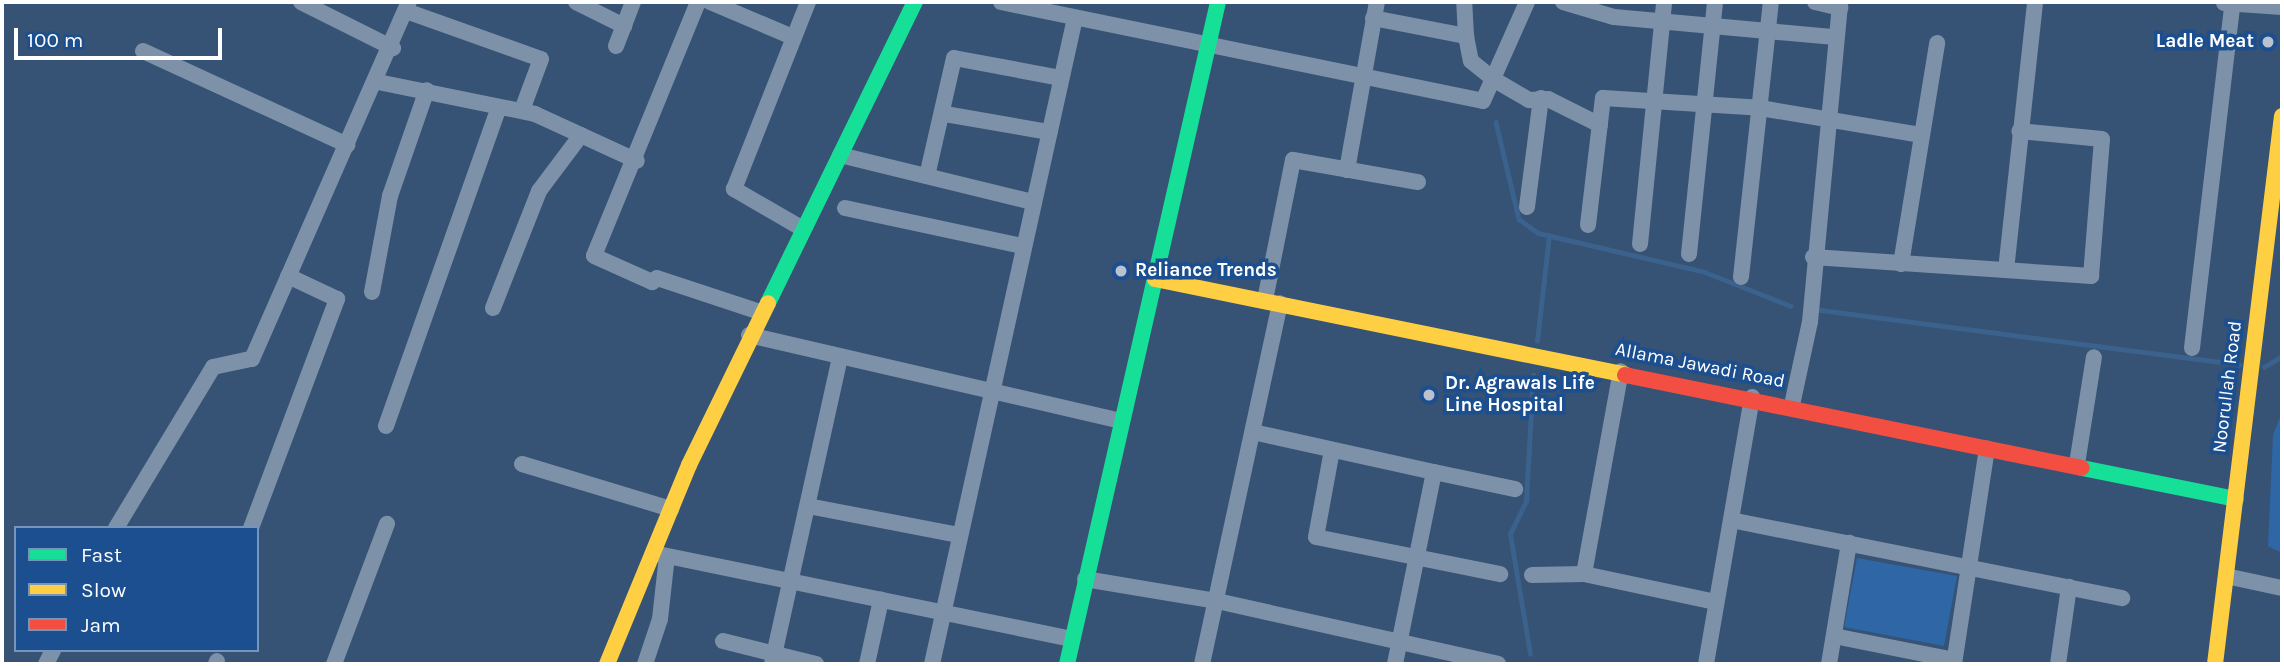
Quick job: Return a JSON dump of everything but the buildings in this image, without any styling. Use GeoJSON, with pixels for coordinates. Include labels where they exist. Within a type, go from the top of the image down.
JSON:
{"type":"FeatureCollection","features":[{"type":"Feature","properties":{"kind":"street"},"geometry":{"type":"LineString","coordinates":[[301,2],[393,48]]}},
{"type":"Feature","properties":{"kind":"street"},"geometry":{"type":"LineString","coordinates":[[576,2],[624,26]]}},
{"type":"Feature","properties":{"kind":"street"},"geometry":{"type":"LineString","coordinates":[[615,46],[633,2]]}},
{"type":"Feature","properties":{"kind":"street"},"geometry":{"type":"LineString","coordinates":[[698,2],[637,161],[594,256],[652,282],[657,278],[760,312]]}},
{"type":"Feature","properties":{"kind":"street"},"geometry":{"type":"LineString","coordinates":[[709,2],[793,37]]}},
{"type":"Feature","properties":{"kind":"street"},"geometry":{"type":"LineString","coordinates":[[803,229],[734,189],[808,2]]}},
{"type":"Feature","properties":{"kind":"street"},"geometry":{"type":"LineString","coordinates":[[607,664],[660,554],[671,509],[749,335],[915,2]]}},
{"type":"Feature","properties":{"kind":"street"},"geometry":{"type":"LineString","coordinates":[[1067,664],[1218,2]]}},
{"type":"Feature","properties":{"kind":"street"},"geometry":{"type":"LineString","coordinates":[[1347,170],[1367,77],[1377,2]]}},
{"type":"Feature","properties":{"kind":"street"},"geometry":{"type":"LineString","coordinates":[[1464,2],[1471,61],[1493,79],[1529,100],[1541,98],[1600,125]]}},
{"type":"Feature","properties":{"kind":"street"},"geometry":{"type":"LineString","coordinates":[[996,3],[1209,43],[1483,101],[1527,2]]}},
{"type":"Feature","properties":{"kind":"street"},"geometry":{"type":"LineString","coordinates":[[1563,2],[1661,22],[1767,34],[1835,37]]}},
{"type":"Feature","properties":{"kind":"street"},"geometry":{"type":"LineString","coordinates":[[1640,244],[1651,102],[1664,2]]}},
{"type":"Feature","properties":{"kind":"street"},"geometry":{"type":"LineString","coordinates":[[1689,254],[1708,106],[1715,2]]}},
{"type":"Feature","properties":{"kind":"street"},"geometry":{"type":"LineString","coordinates":[[1741,277],[1771,2]]}},
{"type":"Feature","properties":{"kind":"street"},"geometry":{"type":"LineString","coordinates":[[1792,405],[1810,322],[1813,257],[1840,5],[1815,2]]}},
{"type":"Feature","properties":{"kind":"street"},"geometry":{"type":"LineString","coordinates":[[2006,271],[2035,2]]}},
{"type":"Feature","properties":{"kind":"street"},"geometry":{"type":"LineString","coordinates":[[2192,348],[2227,4],[2282,7]]}},
{"type":"Feature","properties":{"kind":"street"},"geometry":{"type":"LineString","coordinates":[[117,526],[213,367],[252,359],[393,48],[407,6],[541,59],[522,110]]}},
{"type":"Feature","properties":{"kind":"street"},"geometry":{"type":"LineString","coordinates":[[932,664],[989,391],[1075,18]]}},
{"type":"Feature","properties":{"kind":"street"},"geometry":{"type":"LineString","coordinates":[[1373,18],[1466,36]]}},
{"type":"Feature","properties":{"kind":"street"},"geometry":{"type":"LineString","coordinates":[[1901,264],[1937,43]]}},
{"type":"Feature","properties":{"kind":"street"},"geometry":{"type":"LineString","coordinates":[[143,51],[347,145]]}},
{"type":"Feature","properties":{"kind":"street"},"geometry":{"type":"LineString","coordinates":[[927,176],[945,114],[954,58],[1061,78]]}},
{"type":"Feature","properties":{"kind":"street"},"geometry":{"type":"LineString","coordinates":[[378,82],[522,110],[637,161]]}},
{"type":"Feature","properties":{"kind":"street"},"geometry":{"type":"LineString","coordinates":[[372,292],[390,196],[427,90]]}},
{"type":"Feature","properties":{"kind":"street"},"geometry":{"type":"LineString","coordinates":[[1527,207],[1541,98]]}},
{"type":"Feature","properties":{"kind":"street"},"geometry":{"type":"LineString","coordinates":[[1588,225],[1603,98],[1760,108],[1829,116],[1922,135]]}},
{"type":"Feature","properties":{"kind":"street"},"geometry":{"type":"LineString","coordinates":[[386,426],[499,107]]}},
{"type":"Feature","properties":{"kind":"street"},"geometry":{"type":"LineString","coordinates":[[945,114],[1049,132]]}},
{"type":"Feature","properties":{"kind":"street","name":"Noorullah Road"},"geometry":{"type":"LineString","coordinates":[[2215,664],[2278,201],[2282,116]]}},
{"type":"Feature","properties":{"kind":"street"},"geometry":{"type":"LineString","coordinates":[[1813,257],[2091,276],[2102,139],[2019,131]]}},
{"type":"Feature","properties":{"kind":"street"},"geometry":{"type":"LineString","coordinates":[[493,309],[539,191],[581,135]]}},
{"type":"Feature","properties":{"kind":"street"},"geometry":{"type":"LineString","coordinates":[[840,156],[1033,202]]}},
{"type":"Feature","properties":{"kind":"street"},"geometry":{"type":"LineString","coordinates":[[1202,664],[1253,432],[1293,160],[1418,182]]}},
{"type":"Feature","properties":{"kind":"street"},"geometry":{"type":"LineString","coordinates":[[845,208],[1023,246]]}},
{"type":"Feature","properties":{"kind":"street"},"geometry":{"type":"LineString","coordinates":[[252,526],[337,299],[288,276]]}},
{"type":"Feature","properties":{"kind":"street","name":"Allama Jawadi Road"},"geometry":{"type":"LineString","coordinates":[[1155,279],[1792,405],[1987,449],[2077,464],[2236,499]]}},
{"type":"Feature","properties":{"kind":"street"},"geometry":{"type":"LineString","coordinates":[[749,335],[1121,421]]}},
{"type":"Feature","properties":{"kind":"street"},"geometry":{"type":"LineString","coordinates":[[2077,464],[2094,357]]}},
{"type":"Feature","properties":{"kind":"street"},"geometry":{"type":"LineString","coordinates":[[773,659],[788,581],[808,506],[841,358]]}},
{"type":"Feature","properties":{"kind":"street"},"geometry":{"type":"LineString","coordinates":[[1584,574],[1621,371]]}},
{"type":"Feature","properties":{"kind":"street"},"geometry":{"type":"LineString","coordinates":[[1706,664],[1752,397]]}},
{"type":"Feature","properties":{"kind":"street"},"geometry":{"type":"LineString","coordinates":[[1253,432],[1515,489]]}},
{"type":"Feature","properties":{"kind":"street"},"geometry":{"type":"LineString","coordinates":[[1834,636],[1954,662],[1987,449]]}},
{"type":"Feature","properties":{"kind":"street"},"geometry":{"type":"LineString","coordinates":[[1332,450],[1316,537],[1417,555],[1500,574]]}},
{"type":"Feature","properties":{"kind":"street"},"geometry":{"type":"LineString","coordinates":[[522,464],[671,509]]}},
{"type":"Feature","properties":{"kind":"street"},"geometry":{"type":"LineString","coordinates":[[1395,664],[1434,472]]}},
{"type":"Feature","properties":{"kind":"street"},"geometry":{"type":"LineString","coordinates":[[808,506],[959,536]]}},
{"type":"Feature","properties":{"kind":"street"},"geometry":{"type":"LineString","coordinates":[[1731,520],[2122,598]]}},
{"type":"Feature","properties":{"kind":"street"},"geometry":{"type":"LineString","coordinates":[[334,664],[387,524]]}},
{"type":"Feature","properties":{"kind":"street"},"geometry":{"type":"LineString","coordinates":[[1829,664],[1849,543]]}},
{"type":"Feature","properties":{"kind":"street"},"geometry":{"type":"LineString","coordinates":[[660,554],[1072,639]]}},
{"type":"Feature","properties":{"kind":"street"},"geometry":{"type":"LineString","coordinates":[[645,664],[660,619],[660,554]]}},
{"type":"Feature","properties":{"kind":"street"},"geometry":{"type":"LineString","coordinates":[[1532,575],[1584,574],[1716,602]]}},
{"type":"Feature","properties":{"kind":"street"},"geometry":{"type":"LineString","coordinates":[[2226,576],[2282,589]]}},
{"type":"Feature","properties":{"kind":"street"},"geometry":{"type":"LineString","coordinates":[[1085,579],[1217,601],[1498,664]]}},
{"type":"Feature","properties":{"kind":"street"},"geometry":{"type":"LineString","coordinates":[[2058,664],[2070,587]]}},
{"type":"Feature","properties":{"kind":"street"},"geometry":{"type":"LineString","coordinates":[[867,664],[881,600]]}},
{"type":"Feature","properties":{"kind":"street"},"geometry":{"type":"LineString","coordinates":[[723,641],[773,659],[816,664]]}},
{"type":"Feature","properties":{"kind":"shaded area"},"geometry":{"type":"Polygon","coordinates":[[[2282,412],[2282,553],[2268,546],[2273,435],[2282,412]]]}},
{"type":"Feature","properties":{"kind":"shaded area"},"geometry":{"type":"Polygon","coordinates":[[[1857,558],[1957,576],[1944,646],[1844,627],[1857,558]]]}},
{"type":"Feature","properties":{"kind":"waterway"},"geometry":{"type":"LineString","coordinates":[[1496,122],[1519,219],[1538,233],[1705,272],[1791,306]]}},
{"type":"Feature","properties":{"kind":"waterway"},"geometry":{"type":"LineString","coordinates":[[1537,341],[1549,236]]}},
{"type":"Feature","properties":{"kind":"waterway"},"geometry":{"type":"LineString","coordinates":[[1813,309],[2239,364]]}},
{"type":"Feature","properties":{"kind":"waterway"},"geometry":{"type":"LineString","coordinates":[[2264,367],[2282,356]]}},
{"type":"Feature","properties":{"kind":"waterway"},"geometry":{"type":"LineString","coordinates":[[1530,654],[1510,534],[1526,501],[1533,375]]}},
{"type":"Feature","properties":{"kind":"traffic: fast"},"geometry":{"type":"LineString","coordinates":[[768,303],[915,2]]}},
{"type":"Feature","properties":{"kind":"traffic: fast"},"geometry":{"type":"LineString","coordinates":[[1067,664],[1218,2]]}},
{"type":"Feature","properties":{"kind":"traffic: fast"},"geometry":{"type":"LineString","coordinates":[[2082,468],[2236,499]]}},
{"type":"Feature","properties":{"kind":"traffic: slow"},"geometry":{"type":"LineString","coordinates":[[2215,664],[2282,116]]}},
{"type":"Feature","properties":{"kind":"traffic: slow"},"geometry":{"type":"LineString","coordinates":[[1155,279],[1625,375]]}},
{"type":"Feature","properties":{"kind":"traffic: slow"},"geometry":{"type":"LineString","coordinates":[[607,664],[689,465],[768,303]]}},
{"type":"Feature","properties":{"kind":"traffic: jam"},"geometry":{"type":"LineString","coordinates":[[1625,375],[2082,468]]}},
{"type":"Feature","properties":{"kind":"place","name":"Ladle Meat"},"geometry":{"type":"Point","coordinates":[2268,42]}},
{"type":"Feature","properties":{"kind":"place","name":"Reliance Trends"},"geometry":{"type":"Point","coordinates":[1121,271]}},
{"type":"Feature","properties":{"kind":"place","name":"Dr. Agrawals Life Line Hospital"},"geometry":{"type":"Point","coordinates":[1429,395]}}]}
